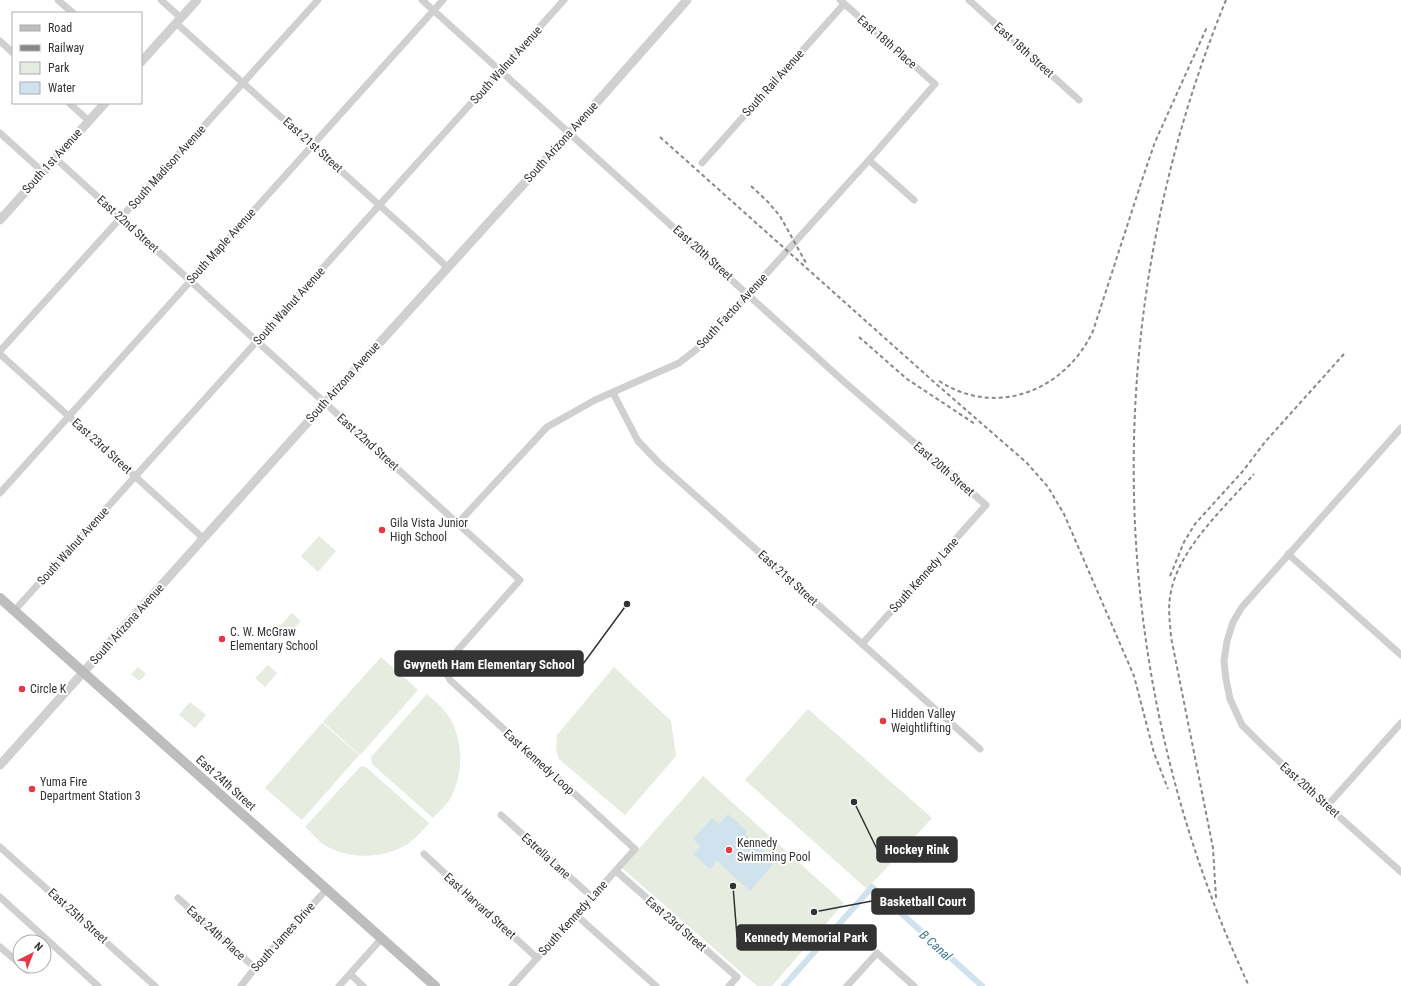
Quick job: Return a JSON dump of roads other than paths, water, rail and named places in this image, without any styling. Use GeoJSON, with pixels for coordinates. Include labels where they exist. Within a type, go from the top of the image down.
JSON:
{"type":"FeatureCollection","features":[{"type":"Feature","properties":{"kind":"main road","name":"East 24th Street"},"geometry":{"type":"LineString","coordinates":[[0,598],[435,986]]}},
{"type":"Feature","properties":{"kind":"street"},"geometry":{"type":"LineString","coordinates":[[58,0],[71,12]]}},
{"type":"Feature","properties":{"kind":"street","name":"East 21st Street"},"geometry":{"type":"LineString","coordinates":[[161,0],[179,21],[243,82],[448,268]]}},
{"type":"Feature","properties":{"kind":"street"},"geometry":{"type":"LineString","coordinates":[[142,61],[197,0]]}},
{"type":"Feature","properties":{"kind":"street","name":"South Madison Avenue"},"geometry":{"type":"LineString","coordinates":[[0,353],[318,0]]}},
{"type":"Feature","properties":{"kind":"street","name":"East 20th Street"},"geometry":{"type":"LineString","coordinates":[[422,0],[569,134],[748,293],[841,379],[986,505]]}},
{"type":"Feature","properties":{"kind":"street","name":"South Maple Avenue"},"geometry":{"type":"LineString","coordinates":[[0,493],[443,0]]}},
{"type":"Feature","properties":{"kind":"street","name":"South Walnut Avenue"},"geometry":{"type":"LineString","coordinates":[[14,611],[564,0]]}},
{"type":"Feature","properties":{"kind":"street","name":"South Arizona Avenue"},"geometry":{"type":"LineString","coordinates":[[0,765],[203,538],[569,134],[687,0]]}},
{"type":"Feature","properties":{"kind":"street","name":"East 18th Street"},"geometry":{"type":"LineString","coordinates":[[969,0],[1079,100]]}},
{"type":"Feature","properties":{"kind":"street","name":"East 18th Place"},"geometry":{"type":"LineString","coordinates":[[842,2],[935,84]]}},
{"type":"Feature","properties":{"kind":"street","name":"South Rail Avenue"},"geometry":{"type":"LineString","coordinates":[[702,163],[842,2]]}},
{"type":"Feature","properties":{"kind":"street"},"geometry":{"type":"LineString","coordinates":[[0,41],[12,52]]}},
{"type":"Feature","properties":{"kind":"street","name":"South Factor Avenue"},"geometry":{"type":"LineString","coordinates":[[458,524],[547,427],[595,400],[679,363],[702,345],[869,160],[935,84]]}},
{"type":"Feature","properties":{"kind":"street"},"geometry":{"type":"LineString","coordinates":[[70,104],[89,120]]}},
{"type":"Feature","properties":{"kind":"street","name":"South 1st Avenue"},"geometry":{"type":"LineString","coordinates":[[0,220],[104,104]]}},
{"type":"Feature","properties":{"kind":"street"},"geometry":{"type":"LineString","coordinates":[[0,133],[43,172]]}},
{"type":"Feature","properties":{"kind":"street","name":"East 22nd Street"},"geometry":{"type":"LineString","coordinates":[[55,158],[520,580],[448,661],[446,672]]}},
{"type":"Feature","properties":{"kind":"street"},"geometry":{"type":"LineString","coordinates":[[869,160],[914,200]]}},
{"type":"Feature","properties":{"kind":"street","name":"East 23rd Street"},"geometry":{"type":"LineString","coordinates":[[0,353],[203,538]]}},
{"type":"Feature","properties":{"kind":"street","name":"East 21st Street"},"geometry":{"type":"LineString","coordinates":[[613,393],[638,441],[654,457],[980,749]]}},
{"type":"Feature","properties":{"kind":"street","name":"East 20th Street"},"geometry":{"type":"LineString","coordinates":[[1401,428],[1242,606],[1233,622],[1227,641],[1224,661],[1230,699],[1242,725],[1327,806],[1401,872]]}},
{"type":"Feature","properties":{"kind":"street","name":"South Kennedy Lane"},"geometry":{"type":"LineString","coordinates":[[862,644],[986,505]]}},
{"type":"Feature","properties":{"kind":"street"},"geometry":{"type":"LineString","coordinates":[[1288,554],[1401,656]]}},
{"type":"Feature","properties":{"kind":"street","name":"East Kennedy Loop"},"geometry":{"type":"LineString","coordinates":[[446,672],[450,680],[635,849]]}},
{"type":"Feature","properties":{"kind":"street"},"geometry":{"type":"LineString","coordinates":[[1327,806],[1401,723]]}},
{"type":"Feature","properties":{"kind":"street","name":"Estrella Lane"},"geometry":{"type":"LineString","coordinates":[[501,815],[592,897]]}},
{"type":"Feature","properties":{"kind":"street","name":"East 25th Street"},"geometry":{"type":"LineString","coordinates":[[0,847],[155,986]]}},
{"type":"Feature","properties":{"kind":"street","name":"South Kennedy Lane"},"geometry":{"type":"LineString","coordinates":[[512,986],[635,849]]}},
{"type":"Feature","properties":{"kind":"street","name":"East Harvard Street"},"geometry":{"type":"LineString","coordinates":[[424,854],[537,958]]}},
{"type":"Feature","properties":{"kind":"street","name":"East 23rd Street"},"geometry":{"type":"LineString","coordinates":[[616,871],[737,977],[728,986]]}},
{"type":"Feature","properties":{"kind":"street","name":"South James Drive"},"geometry":{"type":"LineString","coordinates":[[241,986],[255,968],[326,890]]}},
{"type":"Feature","properties":{"kind":"street"},"geometry":{"type":"LineString","coordinates":[[0,897],[98,986]]}},
{"type":"Feature","properties":{"kind":"street","name":"East 24th Place"},"geometry":{"type":"LineString","coordinates":[[178,898],[255,968]]}},
{"type":"Feature","properties":{"kind":"street"},"geometry":{"type":"LineString","coordinates":[[576,915],[656,986]]}},
{"type":"Feature","properties":{"kind":"street"},"geometry":{"type":"LineString","coordinates":[[339,986],[382,938]]}},
{"type":"Feature","properties":{"kind":"street"},"geometry":{"type":"LineString","coordinates":[[0,946],[12,957]]}},
{"type":"Feature","properties":{"kind":"street"},"geometry":{"type":"LineString","coordinates":[[847,986],[877,953],[914,986]]}},
{"type":"Feature","properties":{"kind":"street"},"geometry":{"type":"LineString","coordinates":[[350,974],[363,986]]}},
{"type":"Feature","properties":{"kind":"water","name":"Kennedy Swimming Pool"},"geometry":{"type":"Polygon","coordinates":[[[728,814],[747,831],[745,834],[775,862],[750,891],[717,861],[710,869],[693,854],[700,846],[693,839],[712,818],[719,824],[728,814]]]}},
{"type":"Feature","properties":{"kind":"waterway","name":"B Canal"},"geometry":{"type":"LineString","coordinates":[[784,986],[872,887],[982,986]]}},
{"type":"Feature","properties":{"kind":"railway"},"geometry":{"type":"LineString","coordinates":[[1226,0],[1184,121],[1154,244],[1138,369],[1134,495],[1143,621],[1166,745],[1201,867],[1249,986]]}},
{"type":"Feature","properties":{"kind":"railway"},"geometry":{"type":"LineString","coordinates":[[939,381],[961,392],[983,397],[1005,397],[1027,392],[1047,383],[1065,369],[1081,352],[1093,331],[1155,142],[1207,27]]}},
{"type":"Feature","properties":{"kind":"railway"},"geometry":{"type":"LineString","coordinates":[[660,137],[934,382],[1027,463],[1048,487],[1064,514],[1134,676],[1154,753],[1168,789]]}},
{"type":"Feature","properties":{"kind":"railway"},"geometry":{"type":"LineString","coordinates":[[751,186],[780,216],[806,263]]}},
{"type":"Feature","properties":{"kind":"railway"},"geometry":{"type":"LineString","coordinates":[[859,337],[907,379],[975,424]]}},
{"type":"Feature","properties":{"kind":"railway"},"geometry":{"type":"LineString","coordinates":[[1170,576],[1184,542],[1195,524],[1243,471],[1265,442],[1344,354]]}},
{"type":"Feature","properties":{"kind":"railway"},"geometry":{"type":"LineString","coordinates":[[1216,898],[1213,848],[1171,637],[1169,602],[1174,580],[1192,547],[1216,515],[1254,474]]}},
{"type":"Feature","properties":{"kind":"place","name":"Gila Vista Junior High School"},"geometry":{"type":"Point","coordinates":[382,530]}},
{"type":"Feature","properties":{"kind":"place","name":"Gwyneth Ham Elementary School"},"geometry":{"type":"Point","coordinates":[627,604]}},
{"type":"Feature","properties":{"kind":"place","name":"C. W. McGraw Elementary School"},"geometry":{"type":"Point","coordinates":[222,639]}},
{"type":"Feature","properties":{"kind":"place","name":"Circle K"},"geometry":{"type":"Point","coordinates":[22,689]}},
{"type":"Feature","properties":{"kind":"place","name":"Hidden Valley Weightlifting"},"geometry":{"type":"Point","coordinates":[883,721]}},
{"type":"Feature","properties":{"kind":"place","name":"Yuma Fire Department Station 3"},"geometry":{"type":"Point","coordinates":[32,789]}},
{"type":"Feature","properties":{"kind":"place","name":"Hockey Rink"},"geometry":{"type":"Point","coordinates":[854,802]}},
{"type":"Feature","properties":{"kind":"place","name":"Kennedy Swimming Pool"},"geometry":{"type":"Point","coordinates":[729,850]}},
{"type":"Feature","properties":{"kind":"place","name":"Kennedy Memorial Park"},"geometry":{"type":"Point","coordinates":[733,886]}},
{"type":"Feature","properties":{"kind":"place","name":"Basketball Court"},"geometry":{"type":"Point","coordinates":[814,912]}}]}
